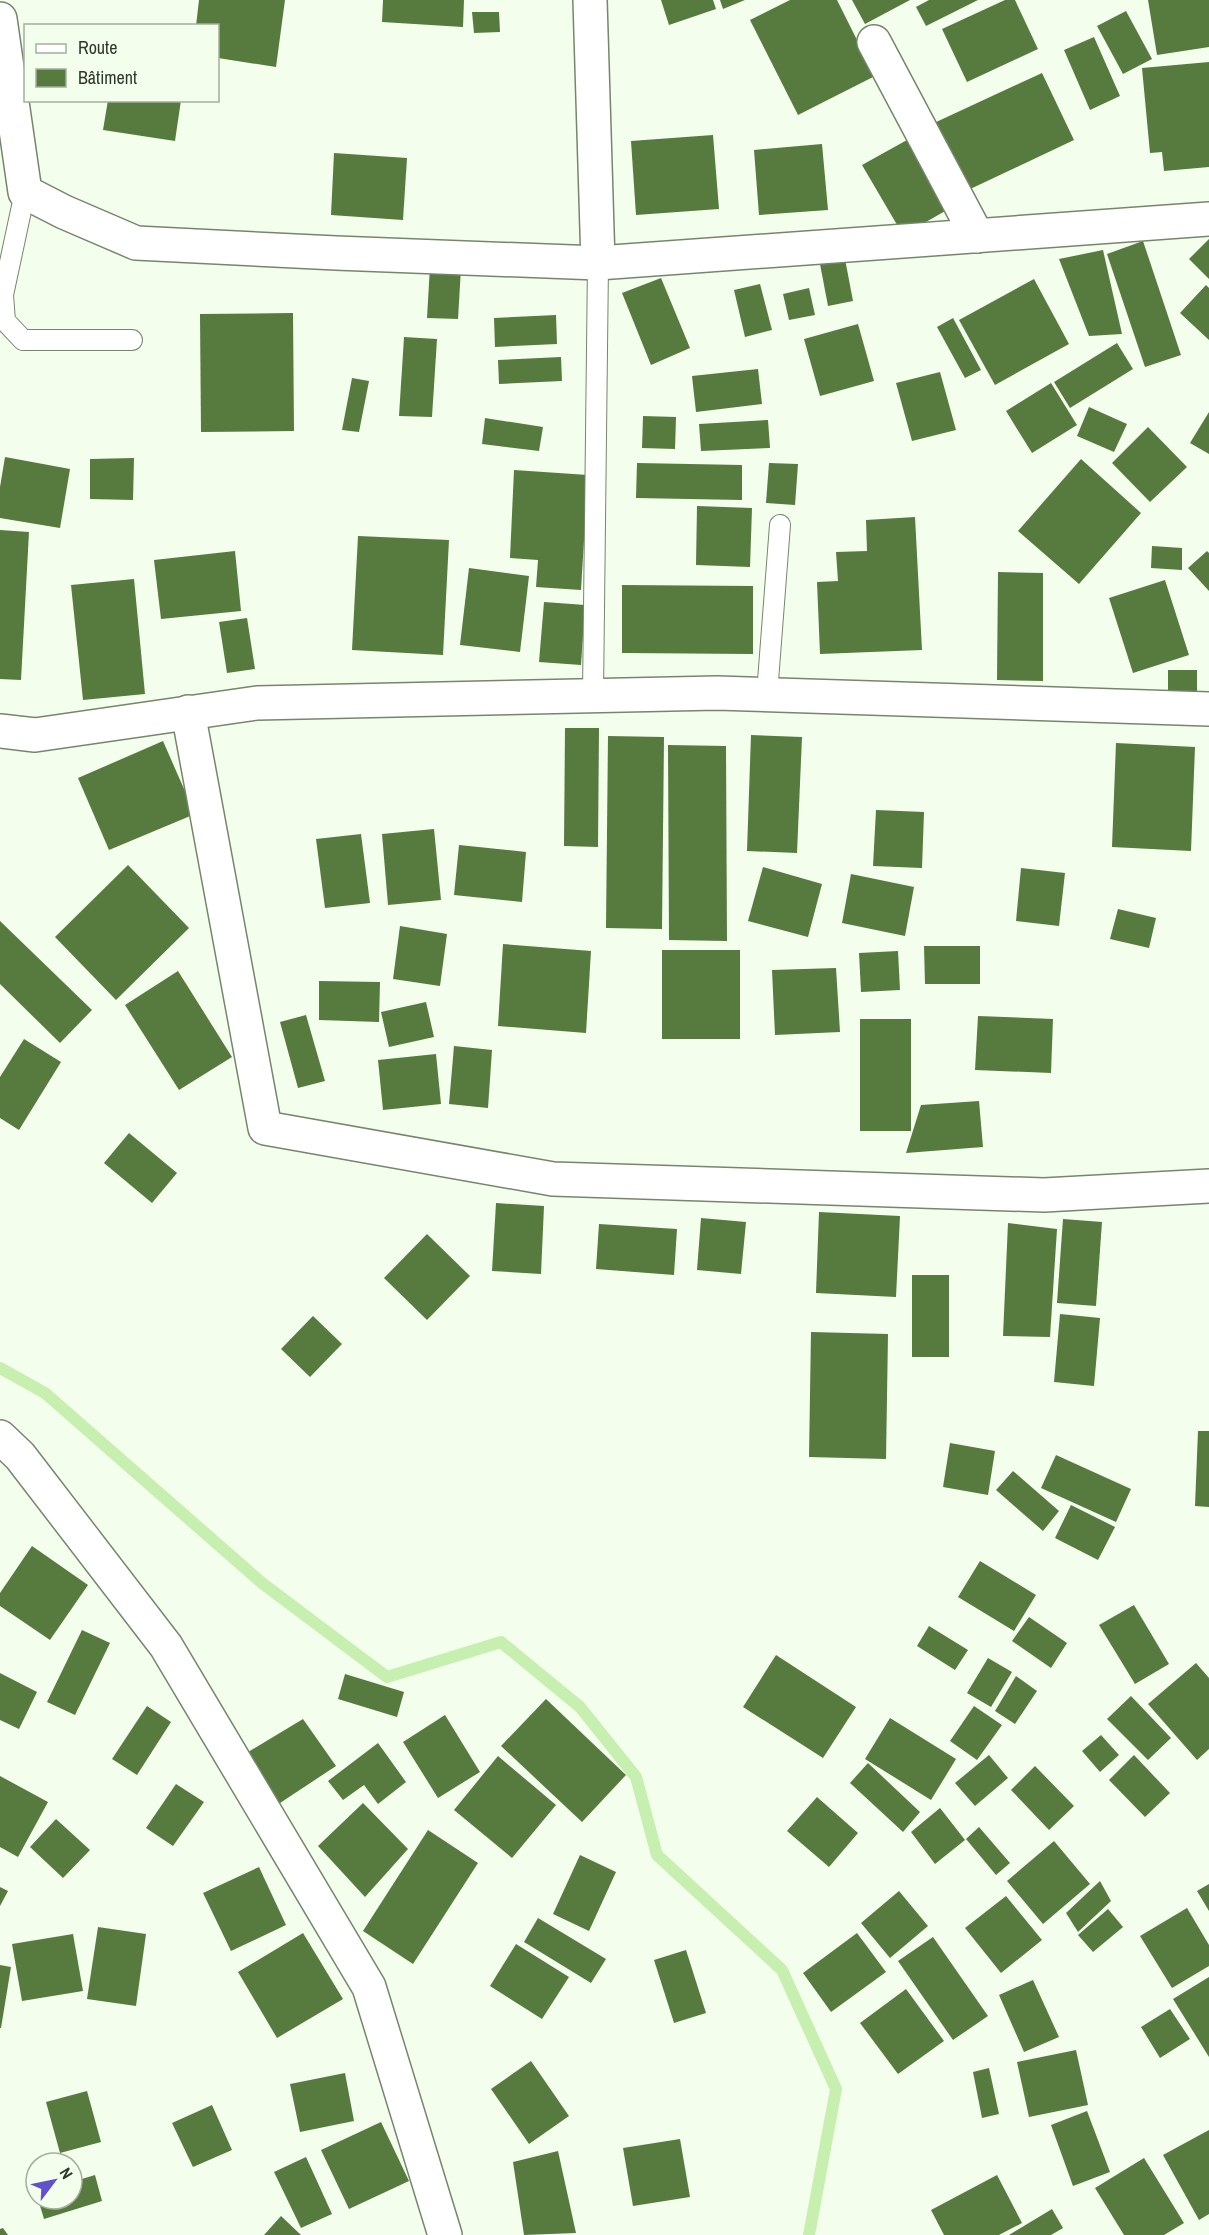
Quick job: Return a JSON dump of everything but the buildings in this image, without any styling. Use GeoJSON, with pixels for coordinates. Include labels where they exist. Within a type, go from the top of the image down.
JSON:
{"type":"FeatureCollection","features":[{"type":"Feature","properties":{"kind":"street"},"geometry":{"type":"LineString","coordinates":[[590,0],[598,263]]}},
{"type":"Feature","properties":{"kind":"street"},"geometry":{"type":"LineString","coordinates":[[0,19],[13,191],[136,243],[336,254],[598,263],[1209,219]]}},
{"type":"Feature","properties":{"kind":"street"},"geometry":{"type":"LineString","coordinates":[[874,42],[977,236]]}},
{"type":"Feature","properties":{"kind":"street"},"geometry":{"type":"LineString","coordinates":[[0,731],[34,735],[256,703],[592,695],[767,694],[1209,708]]}},
{"type":"Feature","properties":{"kind":"street"},"geometry":{"type":"LineString","coordinates":[[188,712],[265,1128],[553,1179],[1044,1195],[1209,1186]]}},
{"type":"Feature","properties":{"kind":"street"},"geometry":{"type":"LineString","coordinates":[[0,1437],[20,1456],[166,1646],[369,1987],[446,2235]]}},
{"type":"Feature","properties":{"kind":"lane"},"geometry":{"type":"LineString","coordinates":[[13,191],[3,295],[5,321],[23,340],[132,340]]}},
{"type":"Feature","properties":{"kind":"lane"},"geometry":{"type":"LineString","coordinates":[[592,695],[598,263]]}},
{"type":"Feature","properties":{"kind":"lane"},"geometry":{"type":"LineString","coordinates":[[767,694],[780,525]]}},
{"type":"Feature","properties":{"kind":"waterway"},"geometry":{"type":"LineString","coordinates":[[0,1368],[45,1393],[262,1583],[387,1677],[501,1642],[580,1707],[636,1777],[657,1855],[782,1970],[836,2089],[809,2235]]}}]}
